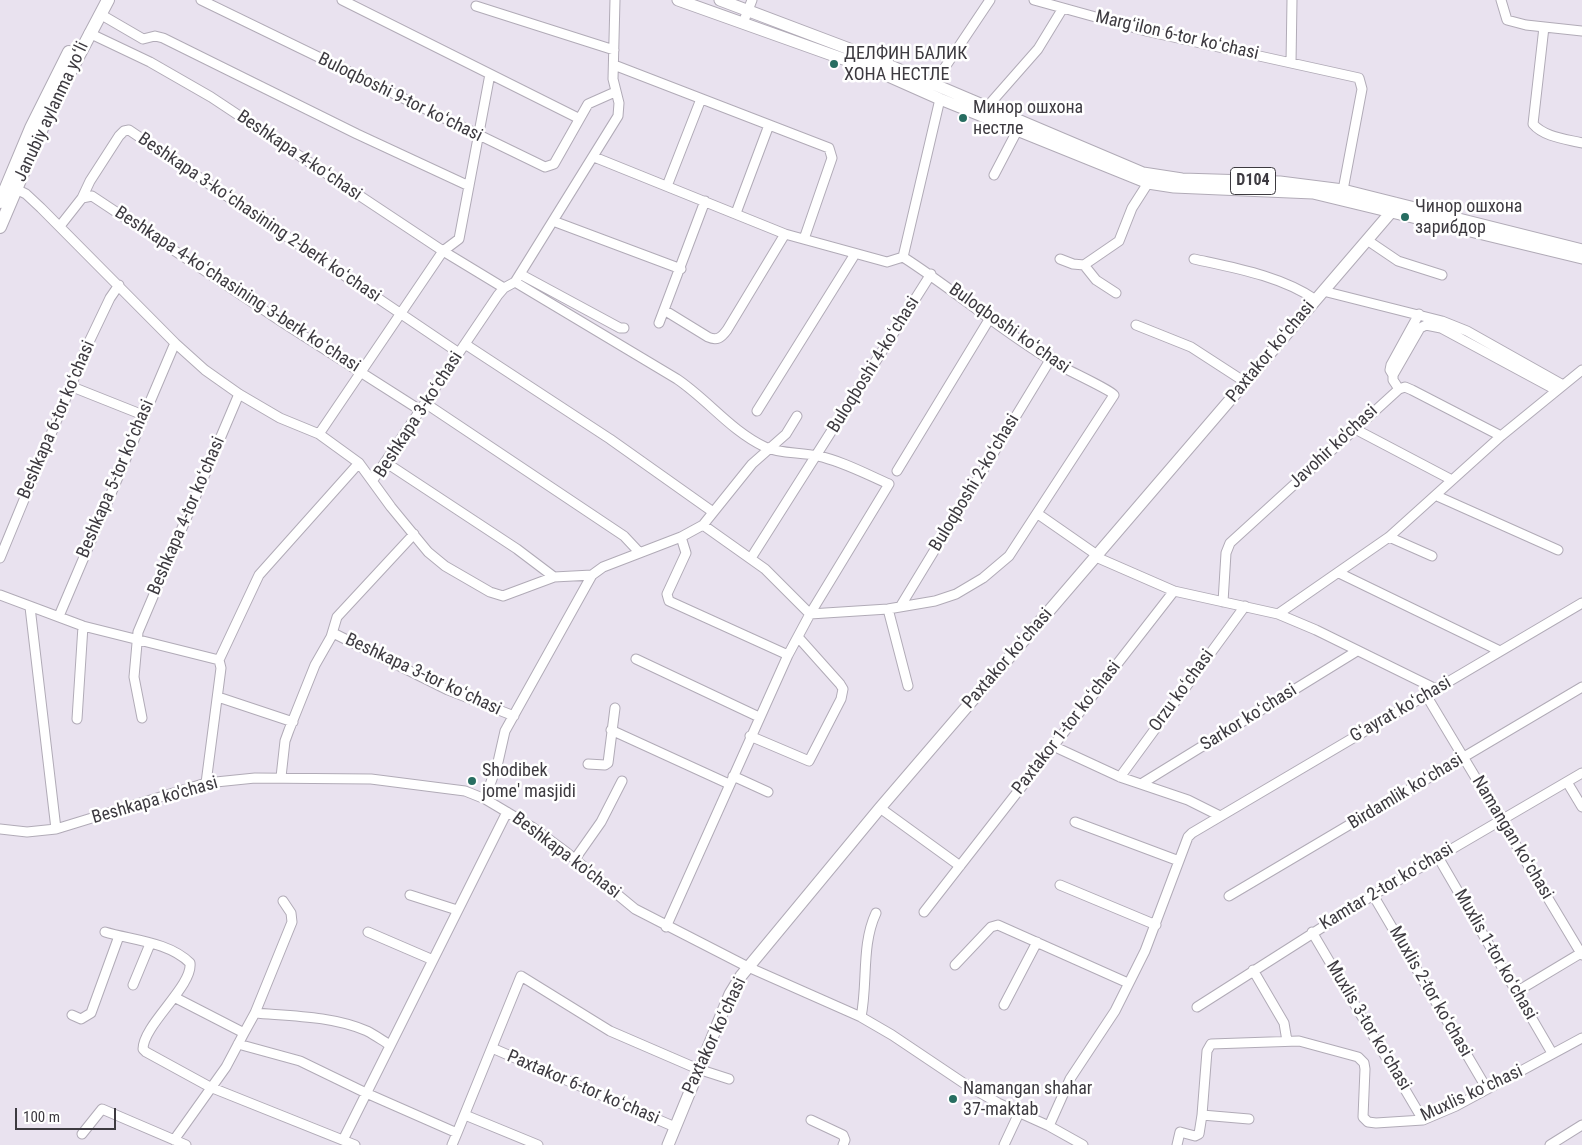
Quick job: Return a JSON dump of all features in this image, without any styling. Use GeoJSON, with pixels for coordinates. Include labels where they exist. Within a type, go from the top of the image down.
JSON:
{"type":"FeatureCollection","features":[{"type":"Feature","properties":{"kind":"highway","name":"Janubiy aylanma yoʻli"},"geometry":{"type":"LineString","coordinates":[[0,202],[53,83],[98,0]]}},
{"type":"Feature","properties":{"kind":"highway","name":"Janubiy aylanma yoʻli"},"geometry":{"type":"LineString","coordinates":[[0,227],[49,112],[108,0]]}},
{"type":"Feature","properties":{"kind":"main road","name":"D104"},"geometry":{"type":"LineString","coordinates":[[678,0],[877,71],[940,100],[1148,183],[1174,187],[1313,194],[1394,207],[1582,250]]}},
{"type":"Feature","properties":{"kind":"main road","name":"D104"},"geometry":{"type":"LineString","coordinates":[[720,0],[750,5],[1143,173],[1182,179],[1280,182],[1343,190],[1394,207],[1582,258]]}},
{"type":"Feature","properties":{"kind":"main road","name":"Paxtakor koʻchasi"},"geometry":{"type":"LineString","coordinates":[[668,1145],[730,994],[748,967],[880,808],[1394,207]]}},
{"type":"Feature","properties":{"kind":"street","name":"Buloqboshi 9-tor koʻchasi"},"geometry":{"type":"LineString","coordinates":[[201,0],[537,164],[549,167],[554,164],[578,118]]}},
{"type":"Feature","properties":{"kind":"street"},"geometry":{"type":"LineString","coordinates":[[342,0],[578,118],[588,104],[615,92]]}},
{"type":"Feature","properties":{"kind":"street"},"geometry":{"type":"LineString","coordinates":[[517,278],[594,158],[618,116],[619,103],[615,92],[614,65],[615,0]]}},
{"type":"Feature","properties":{"kind":"street"},"geometry":{"type":"LineString","coordinates":[[934,85],[990,0]]}},
{"type":"Feature","properties":{"kind":"street","name":"Margʻilon 6-tor koʻchasi"},"geometry":{"type":"LineString","coordinates":[[1034,0],[1146,31],[1361,80],[1361,97],[1343,190]]}},
{"type":"Feature","properties":{"kind":"street"},"geometry":{"type":"LineString","coordinates":[[1291,63],[1292,0]]}},
{"type":"Feature","properties":{"kind":"street"},"geometry":{"type":"LineString","coordinates":[[1501,0],[1507,20],[1544,27],[1582,31]]}},
{"type":"Feature","properties":{"kind":"street"},"geometry":{"type":"LineString","coordinates":[[744,23],[750,5]]}},
{"type":"Feature","properties":{"kind":"street"},"geometry":{"type":"LineString","coordinates":[[476,6],[614,50]]}},
{"type":"Feature","properties":{"kind":"street"},"geometry":{"type":"LineString","coordinates":[[987,107],[1038,49],[1063,8]]}},
{"type":"Feature","properties":{"kind":"street"},"geometry":{"type":"LineString","coordinates":[[100,14],[138,38],[148,39],[155,36],[163,38],[470,186]]}},
{"type":"Feature","properties":{"kind":"street"},"geometry":{"type":"LineString","coordinates":[[1544,27],[1533,124],[1539,130],[1548,134],[1582,143]]}},
{"type":"Feature","properties":{"kind":"street","name":"Beshkapa 4-koʻchasi"},"geometry":{"type":"LineString","coordinates":[[89,33],[150,62],[211,97],[443,252],[504,288]]}},
{"type":"Feature","properties":{"kind":"street"},"geometry":{"type":"LineString","coordinates":[[614,65],[828,148],[832,152],[832,158],[804,239]]}},
{"type":"Feature","properties":{"kind":"street"},"geometry":{"type":"LineString","coordinates":[[319,434],[443,252],[452,247],[460,235],[490,74]]}},
{"type":"Feature","properties":{"kind":"street"},"geometry":{"type":"LineString","coordinates":[[667,186],[701,99]]}},
{"type":"Feature","properties":{"kind":"street"},"geometry":{"type":"LineString","coordinates":[[594,158],[785,234],[888,262],[903,257],[940,100]]}},
{"type":"Feature","properties":{"kind":"street"},"geometry":{"type":"LineString","coordinates":[[736,213],[769,125]]}},
{"type":"Feature","properties":{"kind":"street","name":"Beshkapa 3-koʻchasining 2-berk koʻchasi"},"geometry":{"type":"LineString","coordinates":[[82,198],[90,181],[119,136],[124,131],[129,130],[459,353]]}},
{"type":"Feature","properties":{"kind":"street"},"geometry":{"type":"LineString","coordinates":[[994,175],[1017,131]]}},
{"type":"Feature","properties":{"kind":"street"},"geometry":{"type":"LineString","coordinates":[[1060,259],[1073,264],[1084,265],[1119,241],[1132,208],[1148,183]]}},
{"type":"Feature","properties":{"kind":"street"},"geometry":{"type":"LineString","coordinates":[[16,189],[26,194],[60,226],[175,343],[205,370],[239,394],[280,418],[319,434],[359,462],[373,480]]}},
{"type":"Feature","properties":{"kind":"street","name":"Beshkapa 4-koʻchasining 3-berk koʻchasi"},"geometry":{"type":"LineString","coordinates":[[82,198],[92,196],[100,200],[204,271],[361,371],[423,407]]}},
{"type":"Feature","properties":{"kind":"street"},"geometry":{"type":"LineString","coordinates":[[60,226],[82,198]]}},
{"type":"Feature","properties":{"kind":"street"},"geometry":{"type":"LineString","coordinates":[[659,322],[681,269],[705,201]]}},
{"type":"Feature","properties":{"kind":"street"},"geometry":{"type":"LineString","coordinates":[[553,221],[681,269]]}},
{"type":"Feature","properties":{"kind":"street"},"geometry":{"type":"LineString","coordinates":[[664,310],[708,337],[715,340],[719,339],[727,330],[785,234]]}},
{"type":"Feature","properties":{"kind":"street"},"geometry":{"type":"LineString","coordinates":[[1367,240],[1398,261],[1442,275]]}},
{"type":"Feature","properties":{"kind":"street"},"geometry":{"type":"LineString","coordinates":[[757,411],[856,254]]}},
{"type":"Feature","properties":{"kind":"street","name":"Buloqboshi koʻchasi"},"geometry":{"type":"LineString","coordinates":[[903,257],[931,274],[1050,360],[1081,378],[1110,390],[1114,395],[1038,514]]}},
{"type":"Feature","properties":{"kind":"street"},"geometry":{"type":"LineString","coordinates":[[1194,260],[1282,282],[1300,289],[1316,300]]}},
{"type":"Feature","properties":{"kind":"street"},"geometry":{"type":"LineString","coordinates":[[1084,265],[1096,280],[1116,293]]}},
{"type":"Feature","properties":{"kind":"street","name":"Buloqboshi 4-koʻchasi"},"geometry":{"type":"LineString","coordinates":[[751,558],[818,456],[931,274]]}},
{"type":"Feature","properties":{"kind":"street"},"geometry":{"type":"LineString","coordinates":[[517,278],[620,328],[624,328]]}},
{"type":"Feature","properties":{"kind":"street"},"geometry":{"type":"LineString","coordinates":[[517,278],[677,379],[733,427],[768,448],[818,456],[889,484],[810,614],[788,655],[666,926]]}},
{"type":"Feature","properties":{"kind":"street","name":"Beshkapa 3-koʻchasi"},"geometry":{"type":"LineString","coordinates":[[517,278],[504,288],[373,480],[428,552],[445,566],[497,595],[508,595],[554,578],[592,575],[638,552],[681,537],[703,525],[752,464],[786,434],[797,416]]}},
{"type":"Feature","properties":{"kind":"street","name":"Beshkapa 6-tor koʻchasi"},"geometry":{"type":"LineString","coordinates":[[0,558],[70,386],[110,298],[119,285]]}},
{"type":"Feature","properties":{"kind":"street"},"geometry":{"type":"LineString","coordinates":[[1323,291],[1419,314],[1467,331],[1559,388]]}},
{"type":"Feature","properties":{"kind":"street"},"geometry":{"type":"LineString","coordinates":[[1419,314],[1391,365],[1390,370],[1393,380],[1399,389],[1405,387],[1412,390],[1501,436]]}},
{"type":"Feature","properties":{"kind":"street"},"geometry":{"type":"LineString","coordinates":[[897,471],[990,318]]}},
{"type":"Feature","properties":{"kind":"street"},"geometry":{"type":"LineString","coordinates":[[1136,325],[1191,347],[1245,382]]}},
{"type":"Feature","properties":{"kind":"street"},"geometry":{"type":"LineString","coordinates":[[1392,375],[1420,328],[1426,325],[1433,325],[1559,388]]}},
{"type":"Feature","properties":{"kind":"street","name":"Beshkapa 5-tor koʻchasi"},"geometry":{"type":"LineString","coordinates":[[59,616],[143,414],[175,343]]}},
{"type":"Feature","properties":{"kind":"street"},"geometry":{"type":"LineString","coordinates":[[465,344],[610,439],[713,512]]}},
{"type":"Feature","properties":{"kind":"street","name":"Buloqboshi 2-koʻchasi"},"geometry":{"type":"LineString","coordinates":[[900,607],[1050,360]]}},
{"type":"Feature","properties":{"kind":"street"},"geometry":{"type":"LineString","coordinates":[[1278,614],[1390,537],[1501,436],[1582,370]]}},
{"type":"Feature","properties":{"kind":"street"},"geometry":{"type":"LineString","coordinates":[[70,386],[143,414]]}},
{"type":"Feature","properties":{"kind":"street","name":"Javohir ko'chasi"},"geometry":{"type":"LineString","coordinates":[[1223,602],[1226,553],[1230,543],[1399,389]]}},
{"type":"Feature","properties":{"kind":"street","name":"Beshkapa 4-tor koʻchasi"},"geometry":{"type":"LineString","coordinates":[[142,718],[134,677],[138,632],[239,394]]}},
{"type":"Feature","properties":{"kind":"street"},"geometry":{"type":"LineString","coordinates":[[423,407],[624,536],[638,552]]}},
{"type":"Feature","properties":{"kind":"street"},"geometry":{"type":"LineString","coordinates":[[1354,429],[1452,480]]}},
{"type":"Feature","properties":{"kind":"street"},"geometry":{"type":"LineString","coordinates":[[206,783],[222,668],[219,660],[259,575],[359,462]]}},
{"type":"Feature","properties":{"kind":"street"},"geometry":{"type":"LineString","coordinates":[[385,462],[524,554],[554,578]]}},
{"type":"Feature","properties":{"kind":"street"},"geometry":{"type":"LineString","coordinates":[[1437,496],[1558,550]]}},
{"type":"Feature","properties":{"kind":"street"},"geometry":{"type":"LineString","coordinates":[[703,525],[751,558],[810,614],[888,609],[956,594],[983,578],[1009,556],[1038,514],[1097,556],[1174,591],[1278,614],[1436,689]]}},
{"type":"Feature","properties":{"kind":"street","name":"Beshkapa 3-tor koʻchasi"},"geometry":{"type":"LineString","coordinates":[[282,777],[285,741],[315,665],[333,633],[334,624],[342,610],[414,534]]}},
{"type":"Feature","properties":{"kind":"street"},"geometry":{"type":"LineString","coordinates":[[681,537],[686,553],[667,594],[669,601],[788,655]]}},
{"type":"Feature","properties":{"kind":"street"},"geometry":{"type":"LineString","coordinates":[[1390,537],[1432,556]]}},
{"type":"Feature","properties":{"kind":"street"},"geometry":{"type":"LineString","coordinates":[[1339,573],[1500,651]]}},
{"type":"Feature","properties":{"kind":"street","name":"Beshkapa 3-tor koʻchasi"},"geometry":{"type":"LineString","coordinates":[[485,799],[498,762],[505,732],[592,575]]}},
{"type":"Feature","properties":{"kind":"street","name":"Paxtakor 1-tor koʻchasi"},"geometry":{"type":"LineString","coordinates":[[924,912],[1174,591]]}},
{"type":"Feature","properties":{"kind":"street"},"geometry":{"type":"LineString","coordinates":[[0,595],[83,626],[219,660]]}},
{"type":"Feature","properties":{"kind":"street","name":"Gʻayrat koʻchasi"},"geometry":{"type":"LineString","coordinates":[[1049,1126],[1070,1078],[1115,1012],[1156,925],[1188,837],[1220,816],[1582,603]]}},
{"type":"Feature","properties":{"kind":"street","name":"Orzu koʻchasi"},"geometry":{"type":"LineString","coordinates":[[1120,777],[1245,606]]}},
{"type":"Feature","properties":{"kind":"street"},"geometry":{"type":"LineString","coordinates":[[30,607],[56,830]]}},
{"type":"Feature","properties":{"kind":"street"},"geometry":{"type":"LineString","coordinates":[[888,609],[908,686]]}},
{"type":"Feature","properties":{"kind":"street"},"geometry":{"type":"LineString","coordinates":[[77,719],[83,626]]}},
{"type":"Feature","properties":{"kind":"street","name":"Beshkapa 3-tor koʻchasi"},"geometry":{"type":"LineString","coordinates":[[333,633],[448,690],[514,716]]}},
{"type":"Feature","properties":{"kind":"street"},"geometry":{"type":"LineString","coordinates":[[750,736],[809,761],[841,699],[843,689],[840,684],[798,636]]}},
{"type":"Feature","properties":{"kind":"street","name":"Sarkor koʻchasi"},"geometry":{"type":"LineString","coordinates":[[1141,784],[1357,651]]}},
{"type":"Feature","properties":{"kind":"street"},"geometry":{"type":"LineString","coordinates":[[636,659],[759,717]]}},
{"type":"Feature","properties":{"kind":"street","name":"Birdamlik koʻchasi"},"geometry":{"type":"LineString","coordinates":[[1229,896],[1582,687]]}},
{"type":"Feature","properties":{"kind":"street","name":"Namangan koʻchasi"},"geometry":{"type":"LineString","coordinates":[[1426,695],[1581,954]]}},
{"type":"Feature","properties":{"kind":"street"},"geometry":{"type":"LineString","coordinates":[[218,697],[293,722]]}},
{"type":"Feature","properties":{"kind":"street"},"geometry":{"type":"LineString","coordinates":[[588,764],[605,765],[608,763],[615,708]]}},
{"type":"Feature","properties":{"kind":"street"},"geometry":{"type":"LineString","coordinates":[[611,730],[731,780],[768,792]]}},
{"type":"Feature","properties":{"kind":"street"},"geometry":{"type":"LineString","coordinates":[[1053,746],[1120,777],[1188,800],[1220,816]]}},
{"type":"Feature","properties":{"kind":"street","name":"Kamtar 2-tor koʻchasi"},"geometry":{"type":"LineString","coordinates":[[1197,1007],[1248,976],[1253,970],[1312,932],[1500,819],[1582,773]]}},
{"type":"Feature","properties":{"kind":"street","name":"Beshkapa ko'chasi"},"geometry":{"type":"LineString","coordinates":[[0,829],[27,832],[56,830],[206,783],[282,777],[382,780],[465,791],[485,799],[532,827],[575,859],[635,909],[748,967],[861,1017],[892,1035],[965,1084],[1019,1113],[1049,1126],[1082,1145]]}},
{"type":"Feature","properties":{"kind":"street"},"geometry":{"type":"LineString","coordinates":[[575,859],[601,822],[622,781]]}},
{"type":"Feature","properties":{"kind":"street"},"geometry":{"type":"LineString","coordinates":[[1567,782],[1582,807]]}},
{"type":"Feature","properties":{"kind":"street"},"geometry":{"type":"LineString","coordinates":[[880,808],[960,866]]}},
{"type":"Feature","properties":{"kind":"street"},"geometry":{"type":"LineString","coordinates":[[343,1140],[507,812]]}},
{"type":"Feature","properties":{"kind":"street"},"geometry":{"type":"LineString","coordinates":[[1075,822],[1179,861]]}},
{"type":"Feature","properties":{"kind":"street","name":"Muxlis 1-tor koʻchasi"},"geometry":{"type":"LineString","coordinates":[[1438,857],[1552,1053]]}},
{"type":"Feature","properties":{"kind":"street"},"geometry":{"type":"LineString","coordinates":[[1060,885],[1156,925]]}},
{"type":"Feature","properties":{"kind":"street","name":"Muxlis 2-tor koʻchasi"},"geometry":{"type":"LineString","coordinates":[[1373,895],[1487,1089]]}},
{"type":"Feature","properties":{"kind":"street"},"geometry":{"type":"LineString","coordinates":[[410,896],[457,910]]}},
{"type":"Feature","properties":{"kind":"street"},"geometry":{"type":"LineString","coordinates":[[174,1140],[226,1067],[255,1013],[292,922],[293,917],[283,901]]}},
{"type":"Feature","properties":{"kind":"street"},"geometry":{"type":"LineString","coordinates":[[861,1017],[864,1000],[868,933],[876,914]]}},
{"type":"Feature","properties":{"kind":"street"},"geometry":{"type":"LineString","coordinates":[[955,965],[994,926],[998,925],[1128,983]]}},
{"type":"Feature","properties":{"kind":"street"},"geometry":{"type":"LineString","coordinates":[[105,932],[171,951],[190,964],[190,970],[174,997],[144,1040],[143,1049],[210,1087],[355,1145]]}},
{"type":"Feature","properties":{"kind":"street"},"geometry":{"type":"LineString","coordinates":[[368,932],[433,960]]}},
{"type":"Feature","properties":{"kind":"street","name":"Muxlis 3-tor koʻchasi"},"geometry":{"type":"LineString","coordinates":[[1312,932],[1423,1120]]}},
{"type":"Feature","properties":{"kind":"street"},"geometry":{"type":"LineString","coordinates":[[72,1015],[81,1019],[90,1013],[119,936]]}},
{"type":"Feature","properties":{"kind":"street"},"geometry":{"type":"LineString","coordinates":[[1004,1005],[1037,942]]}},
{"type":"Feature","properties":{"kind":"street"},"geometry":{"type":"LineString","coordinates":[[133,985],[150,944]]}},
{"type":"Feature","properties":{"kind":"street"},"geometry":{"type":"LineString","coordinates":[[1516,992],[1581,954]]}},
{"type":"Feature","properties":{"kind":"street"},"geometry":{"type":"LineString","coordinates":[[1253,970],[1284,1023],[1287,1041]]}},
{"type":"Feature","properties":{"kind":"street","name":"Paxtakor 6-tor koʻchasi"},"geometry":{"type":"LineString","coordinates":[[452,1145],[521,976],[610,1031],[698,1069]]}},
{"type":"Feature","properties":{"kind":"street"},"geometry":{"type":"LineString","coordinates":[[174,997],[244,1033]]}},
{"type":"Feature","properties":{"kind":"street"},"geometry":{"type":"LineString","coordinates":[[255,1013],[315,1018],[346,1024],[367,1031],[390,1045]]}},
{"type":"Feature","properties":{"kind":"street","name":"Muxlis koʻchasi"},"geometry":{"type":"LineString","coordinates":[[1202,1115],[1208,1047],[1215,1043],[1299,1042],[1362,1060],[1365,1069],[1363,1117],[1368,1122],[1423,1120],[1487,1089],[1582,1038]]}},
{"type":"Feature","properties":{"kind":"street"},"geometry":{"type":"LineString","coordinates":[[238,1044],[300,1061],[366,1094],[457,1133]]}},
{"type":"Feature","properties":{"kind":"street","name":"Paxtakor 6-tor koʻchasi"},"geometry":{"type":"LineString","coordinates":[[492,1048],[675,1127]]}},
{"type":"Feature","properties":{"kind":"street"},"geometry":{"type":"LineString","coordinates":[[698,1069],[729,1079]]}},
{"type":"Feature","properties":{"kind":"street"},"geometry":{"type":"LineString","coordinates":[[82,1134],[102,1109],[186,1145]]}},
{"type":"Feature","properties":{"kind":"street"},"geometry":{"type":"LineString","coordinates":[[1004,1145],[1019,1113]]}},
{"type":"Feature","properties":{"kind":"street"},"geometry":{"type":"LineString","coordinates":[[465,1115],[538,1145]]}},
{"type":"Feature","properties":{"kind":"street"},"geometry":{"type":"LineString","coordinates":[[1177,1145],[1180,1132],[1195,1136],[1200,1134],[1202,1115],[1249,1119]]}},
{"type":"Feature","properties":{"kind":"street"},"geometry":{"type":"LineString","coordinates":[[811,1120],[843,1135],[845,1140],[843,1145]]}},
{"type":"Feature","properties":{"kind":"street"},"geometry":{"type":"LineString","coordinates":[[1550,1145],[1582,1125]]}},
{"type":"Feature","properties":{"kind":"place","name":"ДЕЛФИН БАЛИК ХОНА НЕСТЛЕ"},"geometry":{"type":"Point","coordinates":[834,64]}},
{"type":"Feature","properties":{"kind":"place","name":"Минор ошхона нестле"},"geometry":{"type":"Point","coordinates":[963,118]}},
{"type":"Feature","properties":{"kind":"place","name":"Чинор ошхона зарибдор"},"geometry":{"type":"Point","coordinates":[1405,217]}},
{"type":"Feature","properties":{"kind":"place","name":"Shodibek jome' masjidi"},"geometry":{"type":"Point","coordinates":[472,781]}},
{"type":"Feature","properties":{"kind":"place","name":"Namangan shahar 37-maktab"},"geometry":{"type":"Point","coordinates":[953,1099]}}]}
